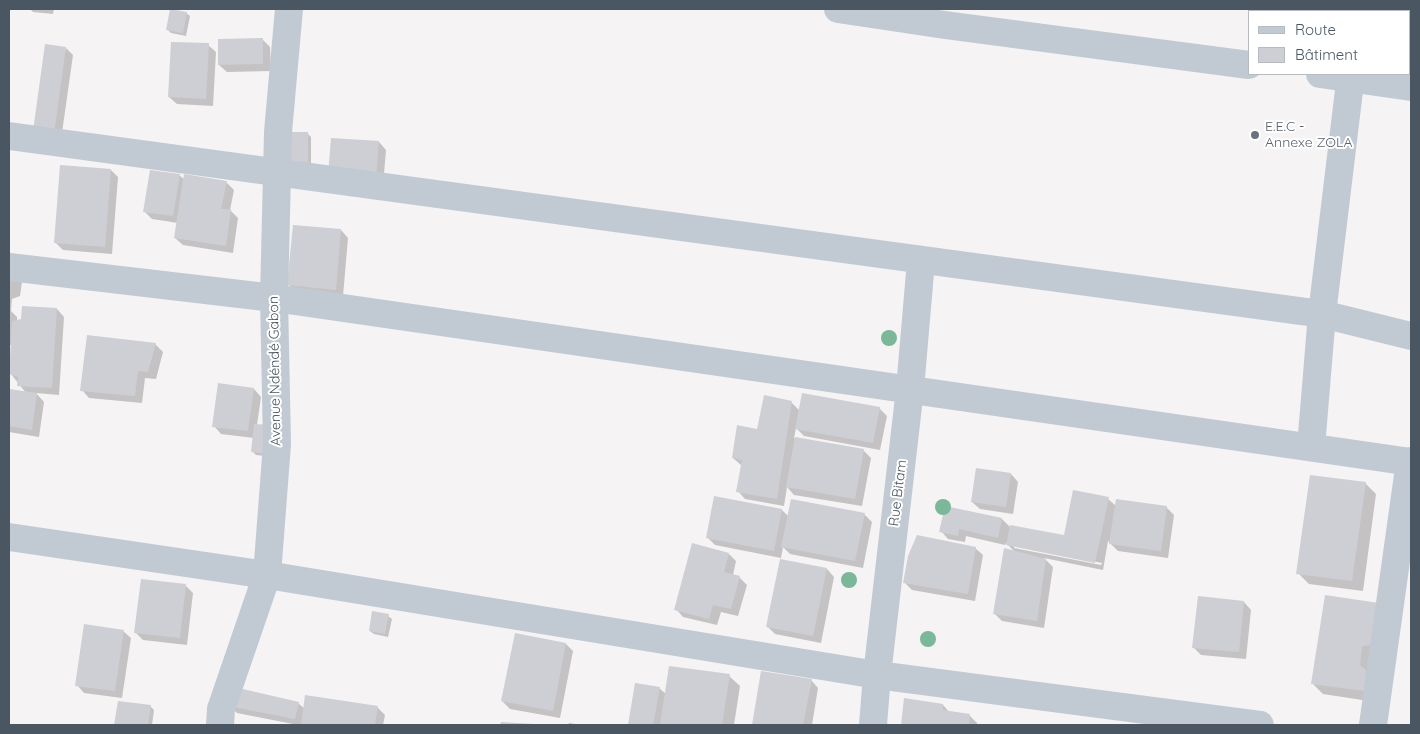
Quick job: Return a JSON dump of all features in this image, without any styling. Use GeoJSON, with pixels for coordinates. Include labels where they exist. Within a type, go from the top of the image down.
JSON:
{"type":"FeatureCollection","features":[{"type":"Feature","properties":{"kind":"street","name":"Avenue Ndéndé Gabon"},"geometry":{"type":"LineString","coordinates":[[220,725],[220,709],[267,575],[277,444],[274,298],[276,172],[289,9]]}},
{"type":"Feature","properties":{"kind":"street"},"geometry":{"type":"LineString","coordinates":[[838,9],[945,25],[1248,64]]}},
{"type":"Feature","properties":{"kind":"street"},"geometry":{"type":"LineString","coordinates":[[1335,75],[1411,86]]}},
{"type":"Feature","properties":{"kind":"street"},"geometry":{"type":"LineString","coordinates":[[1311,447],[1322,314],[1350,76]]}},
{"type":"Feature","properties":{"kind":"street"},"geometry":{"type":"LineString","coordinates":[[9,136],[1322,314],[1411,336]]}},
{"type":"Feature","properties":{"kind":"street","name":"Rue Bitam"},"geometry":{"type":"LineString","coordinates":[[873,725],[910,389],[921,261]]}},
{"type":"Feature","properties":{"kind":"street"},"geometry":{"type":"LineString","coordinates":[[9,267],[274,298],[1411,462],[1373,725]]}},
{"type":"Feature","properties":{"kind":"street"},"geometry":{"type":"LineString","coordinates":[[9,537],[267,575],[877,675],[1260,725]]}},
{"type":"Feature","properties":{"kind":"building"},"geometry":{"type":"Polygon","coordinates":[[[170,9],[187,12],[183,33],[166,30],[170,9]]]}},
{"type":"Feature","properties":{"kind":"building"},"geometry":{"type":"Polygon","coordinates":[[[263,38],[263,64],[218,65],[218,39],[263,38]]]}},
{"type":"Feature","properties":{"kind":"building"},"geometry":{"type":"Polygon","coordinates":[[[171,42],[209,43],[206,99],[168,97],[171,42]]]}},
{"type":"Feature","properties":{"kind":"building"},"geometry":{"type":"Polygon","coordinates":[[[45,44],[66,47],[54,134],[33,131],[45,44]]]}},
{"type":"Feature","properties":{"kind":"building"},"geometry":{"type":"Polygon","coordinates":[[[291,132],[308,132],[308,164],[290,164],[291,132]]]}},
{"type":"Feature","properties":{"kind":"building"},"geometry":{"type":"Polygon","coordinates":[[[331,138],[379,141],[376,179],[328,175],[331,138]]]}},
{"type":"Feature","properties":{"kind":"building"},"geometry":{"type":"Polygon","coordinates":[[[60,165],[111,169],[105,247],[54,243],[60,165]]]}},
{"type":"Feature","properties":{"kind":"building"},"geometry":{"type":"Polygon","coordinates":[[[150,170],[180,174],[173,216],[143,212],[150,170]]]}},
{"type":"Feature","properties":{"kind":"building"},"geometry":{"type":"Polygon","coordinates":[[[184,174],[227,181],[221,209],[231,209],[226,246],[174,238],[184,174]]]}},
{"type":"Feature","properties":{"kind":"building"},"geometry":{"type":"Polygon","coordinates":[[[293,225],[341,229],[336,290],[287,285],[293,225]]]}},
{"type":"Feature","properties":{"kind":"building"},"geometry":{"type":"Polygon","coordinates":[[[22,306],[57,308],[52,388],[17,386],[18,377],[9,374],[12,321],[21,319],[22,306]]]}},
{"type":"Feature","properties":{"kind":"building"},"geometry":{"type":"Polygon","coordinates":[[[87,335],[156,343],[148,372],[138,371],[135,396],[80,391],[87,335]]]}},
{"type":"Feature","properties":{"kind":"building"},"geometry":{"type":"Polygon","coordinates":[[[218,383],[254,388],[248,431],[212,427],[218,383]]]}},
{"type":"Feature","properties":{"kind":"building"},"geometry":{"type":"Polygon","coordinates":[[[9,389],[37,393],[32,430],[9,426],[9,389]]]}},
{"type":"Feature","properties":{"kind":"building"},"geometry":{"type":"Polygon","coordinates":[[[802,393],[880,407],[873,443],[795,429],[802,393]]]}},
{"type":"Feature","properties":{"kind":"building"},"geometry":{"type":"Polygon","coordinates":[[[764,395],[792,401],[777,499],[736,492],[742,460],[732,458],[737,425],[757,429],[764,395]]]}},
{"type":"Feature","properties":{"kind":"building"},"geometry":{"type":"Polygon","coordinates":[[[254,424],[274,425],[271,454],[251,452],[254,424]]]}},
{"type":"Feature","properties":{"kind":"building"},"geometry":{"type":"Polygon","coordinates":[[[795,437],[864,449],[855,499],[786,487],[795,437]]]}},
{"type":"Feature","properties":{"kind":"building"},"geometry":{"type":"Polygon","coordinates":[[[976,468],[1011,473],[1006,507],[971,502],[976,468]]]}},
{"type":"Feature","properties":{"kind":"building"},"geometry":{"type":"Polygon","coordinates":[[[1310,475],[1366,482],[1352,581],[1296,574],[1310,475]]]}},
{"type":"Feature","properties":{"kind":"building"},"geometry":{"type":"Polygon","coordinates":[[[1073,490],[1109,497],[1095,563],[1006,545],[1010,525],[1064,535],[1073,490]]]}},
{"type":"Feature","properties":{"kind":"building"},"geometry":{"type":"Polygon","coordinates":[[[714,496],[782,509],[774,551],[706,538],[714,496]]]}},
{"type":"Feature","properties":{"kind":"building"},"geometry":{"type":"Polygon","coordinates":[[[791,499],[865,513],[855,561],[781,547],[791,499]]]}},
{"type":"Feature","properties":{"kind":"building"},"geometry":{"type":"Polygon","coordinates":[[[1116,499],[1167,506],[1161,551],[1109,544],[1116,499]]]}},
{"type":"Feature","properties":{"kind":"building"},"geometry":{"type":"Polygon","coordinates":[[[945,506],[1002,518],[998,538],[959,529],[958,536],[939,532],[945,506]]]}},
{"type":"Feature","properties":{"kind":"building"},"geometry":{"type":"Polygon","coordinates":[[[917,535],[976,547],[968,594],[903,583],[908,556],[917,535]]]}},
{"type":"Feature","properties":{"kind":"building"},"geometry":{"type":"Polygon","coordinates":[[[692,543],[729,553],[724,572],[740,576],[731,609],[713,605],[709,619],[674,610],[692,543]]]}},
{"type":"Feature","properties":{"kind":"building"},"geometry":{"type":"Polygon","coordinates":[[[1004,548],[1046,559],[1037,621],[993,614],[1004,548]]]}},
{"type":"Feature","properties":{"kind":"building"},"geometry":{"type":"Polygon","coordinates":[[[780,559],[827,568],[813,636],[766,627],[780,559]]]}},
{"type":"Feature","properties":{"kind":"building"},"geometry":{"type":"Polygon","coordinates":[[[141,579],[186,584],[180,638],[134,633],[141,579]]]}},
{"type":"Feature","properties":{"kind":"building"},"geometry":{"type":"Polygon","coordinates":[[[1325,595],[1379,603],[1370,645],[1362,646],[1360,665],[1366,670],[1365,691],[1311,684],[1325,595]]]}},
{"type":"Feature","properties":{"kind":"building"},"geometry":{"type":"Polygon","coordinates":[[[1198,596],[1244,601],[1239,652],[1192,648],[1198,596]]]}},
{"type":"Feature","properties":{"kind":"building"},"geometry":{"type":"Polygon","coordinates":[[[372,611],[389,614],[385,634],[369,631],[372,611]]]}},
{"type":"Feature","properties":{"kind":"building"},"geometry":{"type":"Polygon","coordinates":[[[84,624],[124,630],[115,691],[75,686],[84,624]]]}},
{"type":"Feature","properties":{"kind":"building"},"geometry":{"type":"Polygon","coordinates":[[[515,633],[566,643],[553,711],[501,701],[515,633]]]}},
{"type":"Feature","properties":{"kind":"building"},"geometry":{"type":"Polygon","coordinates":[[[669,666],[730,674],[722,725],[660,725],[669,666]]]}},
{"type":"Feature","properties":{"kind":"building"},"geometry":{"type":"Polygon","coordinates":[[[761,671],[812,679],[803,725],[752,725],[761,671]]]}},
{"type":"Feature","properties":{"kind":"building"},"geometry":{"type":"Polygon","coordinates":[[[635,683],[660,687],[653,725],[628,725],[635,683]]]}},
{"type":"Feature","properties":{"kind":"building"},"geometry":{"type":"Polygon","coordinates":[[[234,687],[299,702],[295,719],[228,706],[234,687]]]}},
{"type":"Feature","properties":{"kind":"building"},"geometry":{"type":"Polygon","coordinates":[[[305,695],[378,706],[375,725],[301,725],[305,695]]]}},
{"type":"Feature","properties":{"kind":"building"},"geometry":{"type":"Polygon","coordinates":[[[904,698],[943,704],[943,710],[970,714],[969,725],[901,725],[904,698]]]}},
{"type":"Feature","properties":{"kind":"building"},"geometry":{"type":"Polygon","coordinates":[[[118,701],[151,705],[148,725],[114,725],[118,701]]]}},
{"type":"Feature","properties":{"kind":"building"},"geometry":{"type":"Polygon","coordinates":[[[501,722],[534,724],[500,725],[501,722]]]}},
{"type":"Feature","properties":{"kind":"place","name":"E.E.C - Annexe ZOLA"},"geometry":{"type":"Point","coordinates":[1255,135]}}]}
